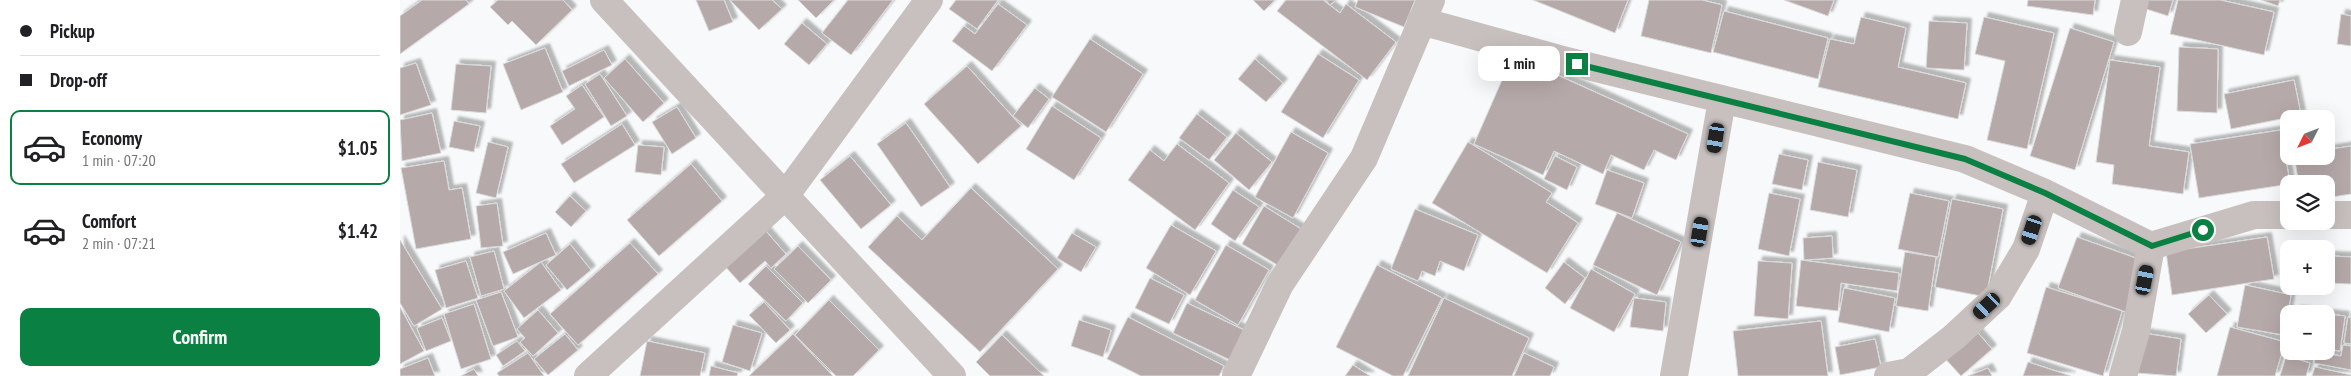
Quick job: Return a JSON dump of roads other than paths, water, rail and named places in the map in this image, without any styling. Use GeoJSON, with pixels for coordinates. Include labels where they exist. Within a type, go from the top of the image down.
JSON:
{"type":"FeatureCollection","features":[{"type":"Feature","properties":{"kind":"street"},"geometry":{"type":"LineString","coordinates":[[604,0],[952,376]]}},
{"type":"Feature","properties":{"kind":"street"},"geometry":{"type":"LineString","coordinates":[[588,376],[785,196],[929,0]]}},
{"type":"Feature","properties":{"kind":"street"},"geometry":{"type":"LineString","coordinates":[[2128,32],[2135,0]]}},
{"type":"Feature","properties":{"kind":"street"},"geometry":{"type":"LineString","coordinates":[[1236,376],[1280,284],[1364,158],[1426,10],[1559,59],[1965,159],[2045,193],[2152,246],[2254,215],[2280,215]]}},
{"type":"Feature","properties":{"kind":"street"},"geometry":{"type":"LineString","coordinates":[[1674,376],[1722,100]]}},
{"type":"Feature","properties":{"kind":"street"},"geometry":{"type":"LineString","coordinates":[[1888,376],[1909,372],[1954,337],[1998,296],[2026,249],[2045,193]]}},
{"type":"Feature","properties":{"kind":"street"},"geometry":{"type":"LineString","coordinates":[[2335,215],[2351,215]]}},
{"type":"Feature","properties":{"kind":"street"},"geometry":{"type":"LineString","coordinates":[[2123,376],[2136,330],[2152,246]]}}]}
